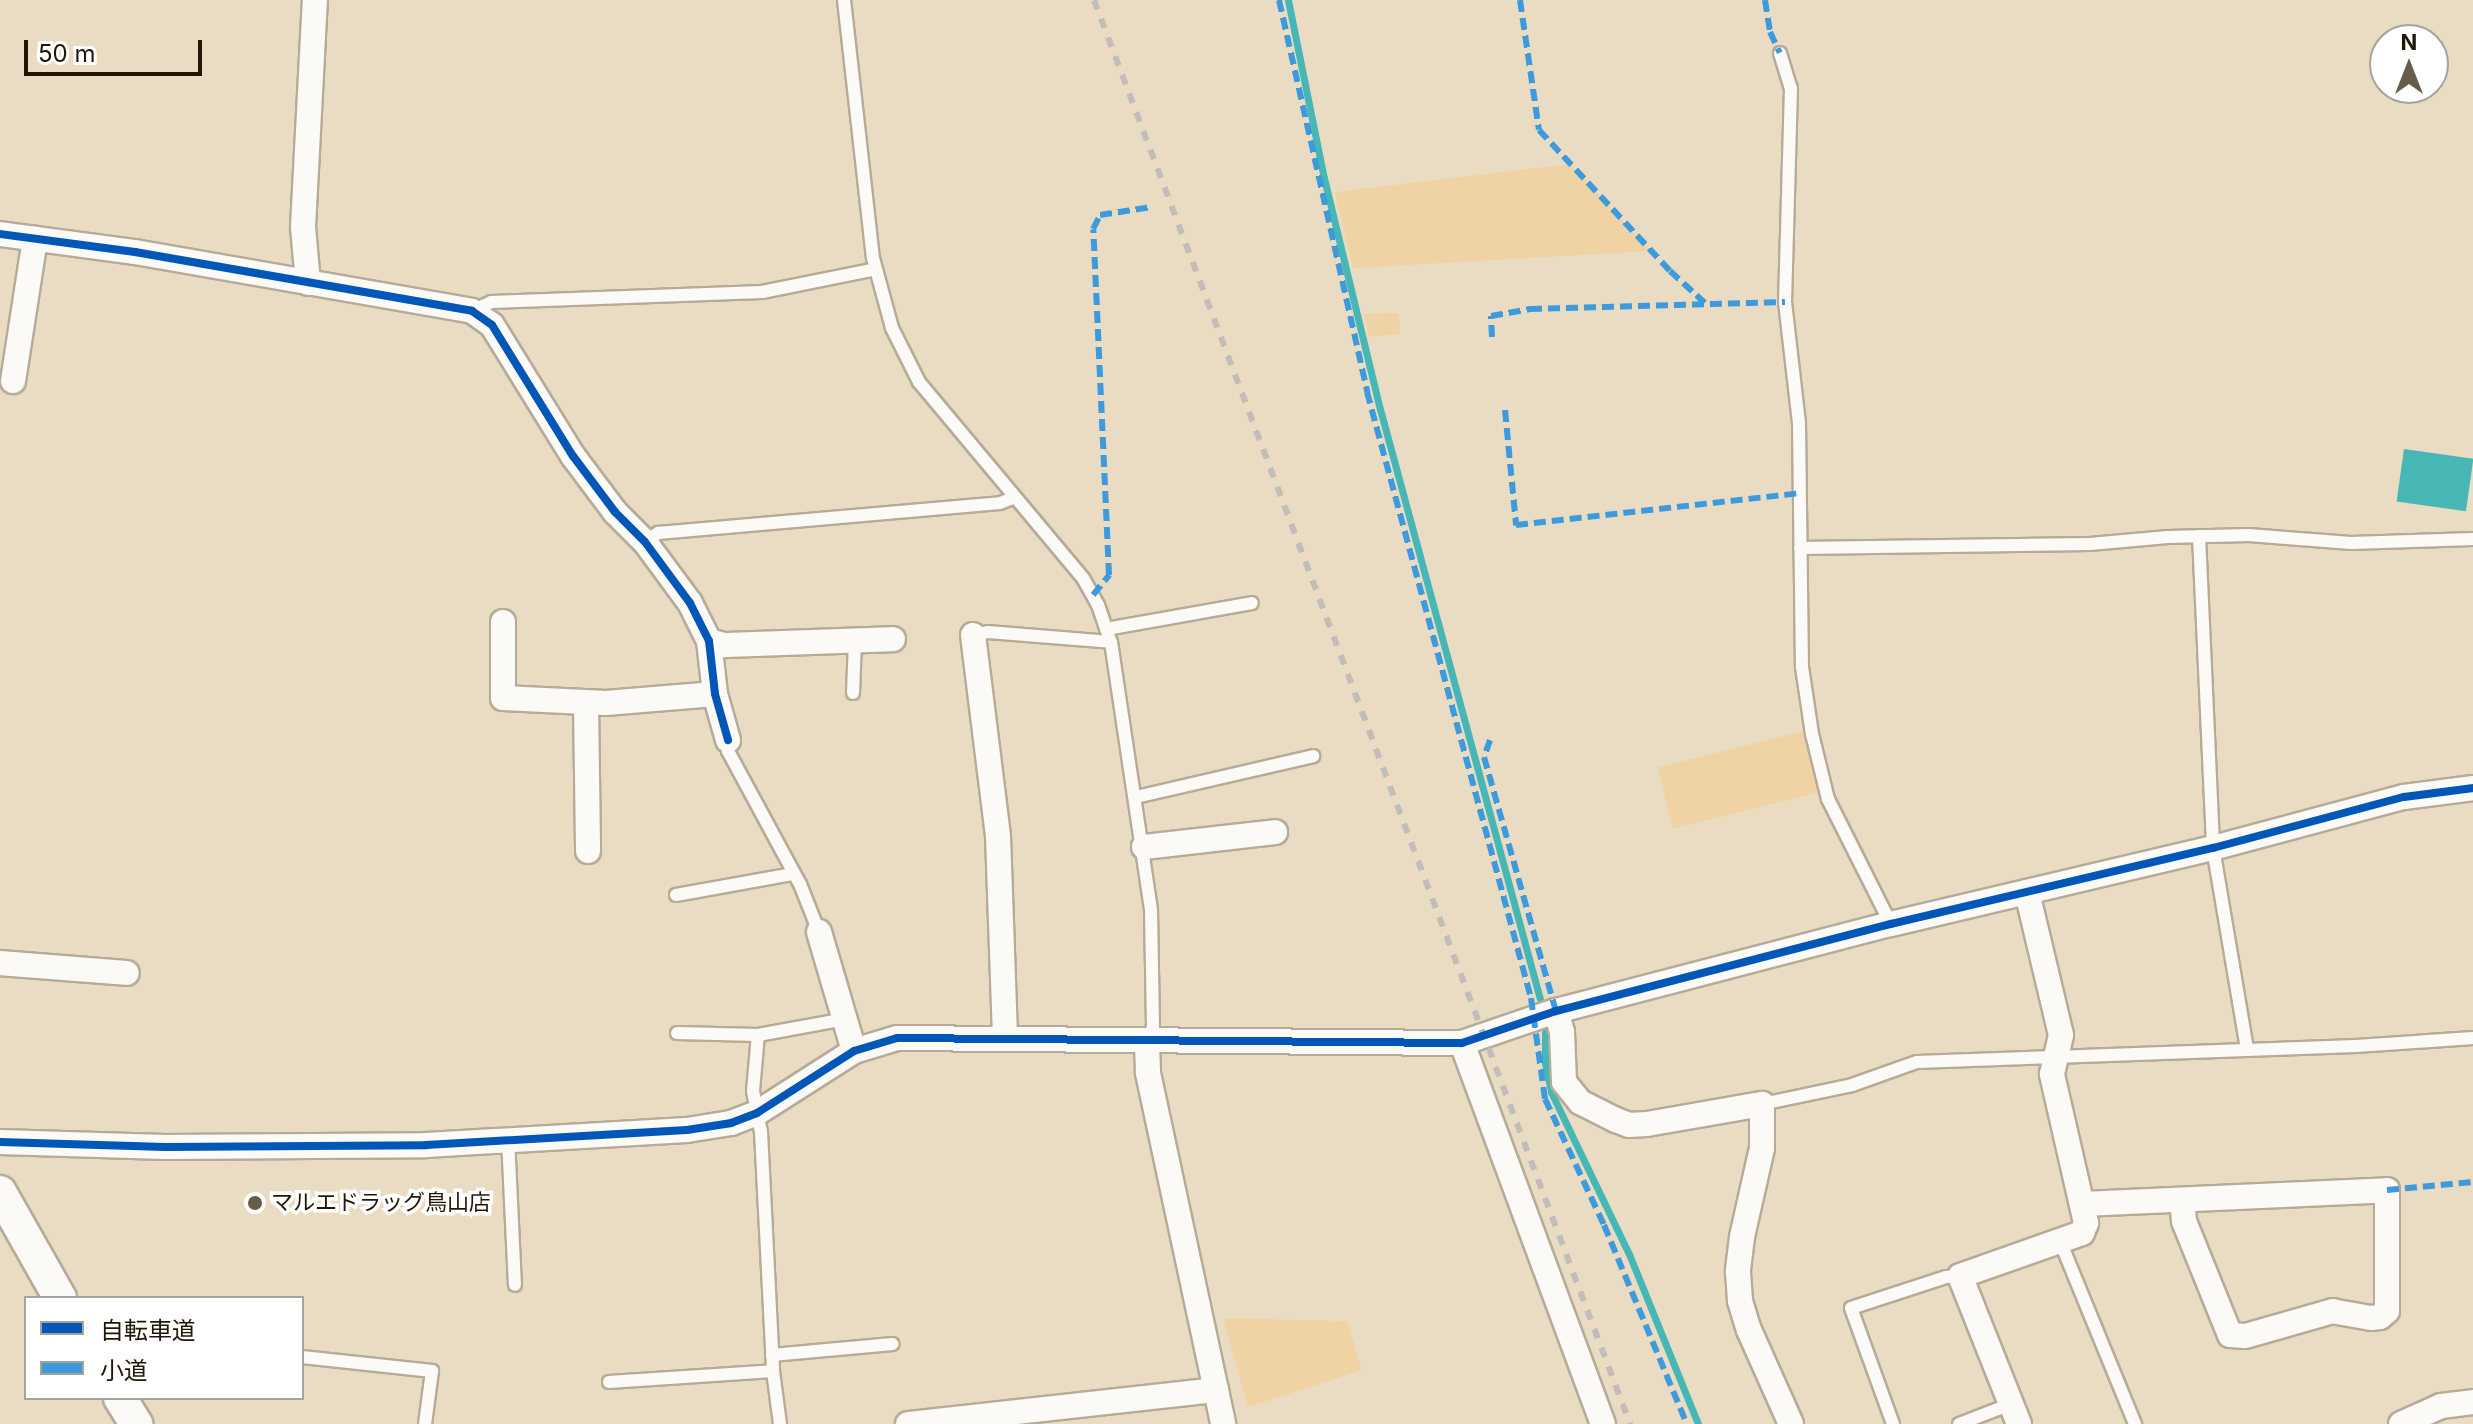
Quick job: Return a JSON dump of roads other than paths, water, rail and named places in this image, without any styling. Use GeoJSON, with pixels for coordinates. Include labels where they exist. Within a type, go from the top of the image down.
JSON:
{"type":"FeatureCollection","features":[{"type":"Feature","properties":{"kind":"street"},"geometry":{"type":"LineString","coordinates":[[308,283],[303,227],[315,0]]}},
{"type":"Feature","properties":{"kind":"street"},"geometry":{"type":"LineString","coordinates":[[0,234],[135,252],[472,311],[492,325],[573,456],[615,512],[645,542],[690,603],[709,641],[715,694],[728,740]]}},
{"type":"Feature","properties":{"kind":"street"},"geometry":{"type":"LineString","coordinates":[[13,381],[35,239]]}},
{"type":"Feature","properties":{"kind":"street"},"geometry":{"type":"LineString","coordinates":[[503,622],[503,698],[586,703],[646,702],[715,694]]}},
{"type":"Feature","properties":{"kind":"street"},"geometry":{"type":"LineString","coordinates":[[973,635],[998,836],[1005,1039]]}},
{"type":"Feature","properties":{"kind":"street"},"geometry":{"type":"LineString","coordinates":[[709,641],[724,645],[893,639]]}},
{"type":"Feature","properties":{"kind":"street"},"geometry":{"type":"LineString","coordinates":[[586,703],[588,851]]}},
{"type":"Feature","properties":{"kind":"street"},"geometry":{"type":"LineString","coordinates":[[0,1142],[165,1147],[426,1145],[687,1130],[731,1123],[757,1113],[854,1051],[897,1038],[1147,1043],[1462,1043],[1556,1011],[1891,924],[2213,848],[2404,797],[2473,788]]}},
{"type":"Feature","properties":{"kind":"street"},"geometry":{"type":"LineString","coordinates":[[1144,847],[1275,832]]}},
{"type":"Feature","properties":{"kind":"street"},"geometry":{"type":"LineString","coordinates":[[2015,1414],[1960,1276],[2082,1233],[2086,1223],[2052,1074],[2061,1035],[2027,892]]}},
{"type":"Feature","properties":{"kind":"street"},"geometry":{"type":"LineString","coordinates":[[819,932],[854,1051]]}},
{"type":"Feature","properties":{"kind":"street"},"geometry":{"type":"LineString","coordinates":[[0,963],[127,973]]}},
{"type":"Feature","properties":{"kind":"street"},"geometry":{"type":"LineString","coordinates":[[1556,1011],[1562,1032],[1564,1082],[1580,1102],[1616,1120],[1629,1125],[1647,1124],[1762,1104],[1762,1148],[1742,1237],[1738,1272],[1740,1301],[1749,1330],[1791,1424]]}},
{"type":"Feature","properties":{"kind":"street"},"geometry":{"type":"LineString","coordinates":[[1147,1043],[1148,1073],[1223,1424]]}},
{"type":"Feature","properties":{"kind":"street"},"geometry":{"type":"LineString","coordinates":[[1462,1043],[1603,1424]]}},
{"type":"Feature","properties":{"kind":"street"},"geometry":{"type":"LineString","coordinates":[[2084,1204],[2387,1190],[2387,1311],[2380,1317],[2371,1318],[2333,1311],[2245,1336],[2230,1335],[2184,1221],[2182,1200]]}},
{"type":"Feature","properties":{"kind":"street"},"geometry":{"type":"LineString","coordinates":[[0,1192],[59,1296]]}},
{"type":"Feature","properties":{"kind":"street"},"geometry":{"type":"LineString","coordinates":[[908,1424],[1074,1415],[1216,1390]]}},
{"type":"Feature","properties":{"kind":"street"},"geometry":{"type":"LineString","coordinates":[[121,1400],[136,1424]]}},
{"type":"Feature","properties":{"kind":"street"},"geometry":{"type":"LineString","coordinates":[[2401,1424],[2441,1406],[2473,1402]]}},
{"type":"Feature","properties":{"kind":"lane"},"geometry":{"type":"LineString","coordinates":[[844,0],[862,182],[876,269],[892,328],[919,382],[1083,578],[1111,642],[1144,847],[1151,911],[1153,1027],[1147,1043]]}},
{"type":"Feature","properties":{"kind":"lane"},"geometry":{"type":"LineString","coordinates":[[1780,53],[1791,88],[1785,302],[1799,423],[1802,667],[1828,799],[1891,924]]}},
{"type":"Feature","properties":{"kind":"lane"},"geometry":{"type":"LineString","coordinates":[[472,311],[491,302],[762,292],[876,269]]}},
{"type":"Feature","properties":{"kind":"lane"},"geometry":{"type":"LineString","coordinates":[[645,542],[658,533],[1000,503],[1013,498]]}},
{"type":"Feature","properties":{"kind":"lane"},"geometry":{"type":"LineString","coordinates":[[1800,548],[2090,544],[2249,535],[2351,543],[2473,539]]}},
{"type":"Feature","properties":{"kind":"lane"},"geometry":{"type":"LineString","coordinates":[[2199,536],[2213,848],[2247,1049]]}},
{"type":"Feature","properties":{"kind":"lane"},"geometry":{"type":"LineString","coordinates":[[1106,629],[1252,603]]}},
{"type":"Feature","properties":{"kind":"lane"},"geometry":{"type":"LineString","coordinates":[[973,635],[988,632],[1111,642]]}},
{"type":"Feature","properties":{"kind":"lane"},"geometry":{"type":"LineString","coordinates":[[853,693],[855,642]]}},
{"type":"Feature","properties":{"kind":"lane"},"geometry":{"type":"LineString","coordinates":[[728,740],[728,751],[793,874],[819,932]]}},
{"type":"Feature","properties":{"kind":"lane"},"geometry":{"type":"LineString","coordinates":[[1136,797],[1313,756]]}},
{"type":"Feature","properties":{"kind":"lane"},"geometry":{"type":"LineString","coordinates":[[676,895],[793,874]]}},
{"type":"Feature","properties":{"kind":"lane"},"geometry":{"type":"LineString","coordinates":[[677,1033],[758,1035],[845,1019]]}},
{"type":"Feature","properties":{"kind":"lane"},"geometry":{"type":"LineString","coordinates":[[758,1035],[753,1091],[757,1113],[773,1371],[780,1424]]}},
{"type":"Feature","properties":{"kind":"lane"},"geometry":{"type":"LineString","coordinates":[[1762,1104],[1852,1085],[1917,1062],[2473,1038]]}},
{"type":"Feature","properties":{"kind":"lane"},"geometry":{"type":"LineString","coordinates":[[508,1138],[515,1285]]}},
{"type":"Feature","properties":{"kind":"lane"},"geometry":{"type":"LineString","coordinates":[[2060,1241],[2135,1424]]}},
{"type":"Feature","properties":{"kind":"lane"},"geometry":{"type":"LineString","coordinates":[[1893,1424],[1851,1308],[1946,1277],[1960,1276]]}},
{"type":"Feature","properties":{"kind":"lane"},"geometry":{"type":"LineString","coordinates":[[772,1355],[893,1344]]}},
{"type":"Feature","properties":{"kind":"lane"},"geometry":{"type":"LineString","coordinates":[[304,1357],[432,1371],[425,1424]]}},
{"type":"Feature","properties":{"kind":"lane"},"geometry":{"type":"LineString","coordinates":[[609,1382],[773,1371]]}},
{"type":"Feature","properties":{"kind":"lane"},"geometry":{"type":"LineString","coordinates":[[1959,1424],[2015,1414]]}},
{"type":"Feature","properties":{"kind":"water"},"geometry":{"type":"Polygon","coordinates":[[[2404,449],[2473,459],[2466,511],[2397,501],[2404,449]]]}},
{"type":"Feature","properties":{"kind":"waterway"},"geometry":{"type":"LineString","coordinates":[[1288,0],[1324,178],[1380,409],[1540,999]]}},
{"type":"Feature","properties":{"kind":"waterway"},"geometry":{"type":"LineString","coordinates":[[1545,1032],[1545,1063],[1551,1092],[1629,1254],[1698,1424]]}},
{"type":"Feature","properties":{"kind":"railway"},"geometry":{"type":"LineString","coordinates":[[1094,0],[1630,1424]]}},
{"type":"Feature","properties":{"kind":"place","name":"マルエドラッグ鳥山店"},"geometry":{"type":"Point","coordinates":[255,1203]}}]}
